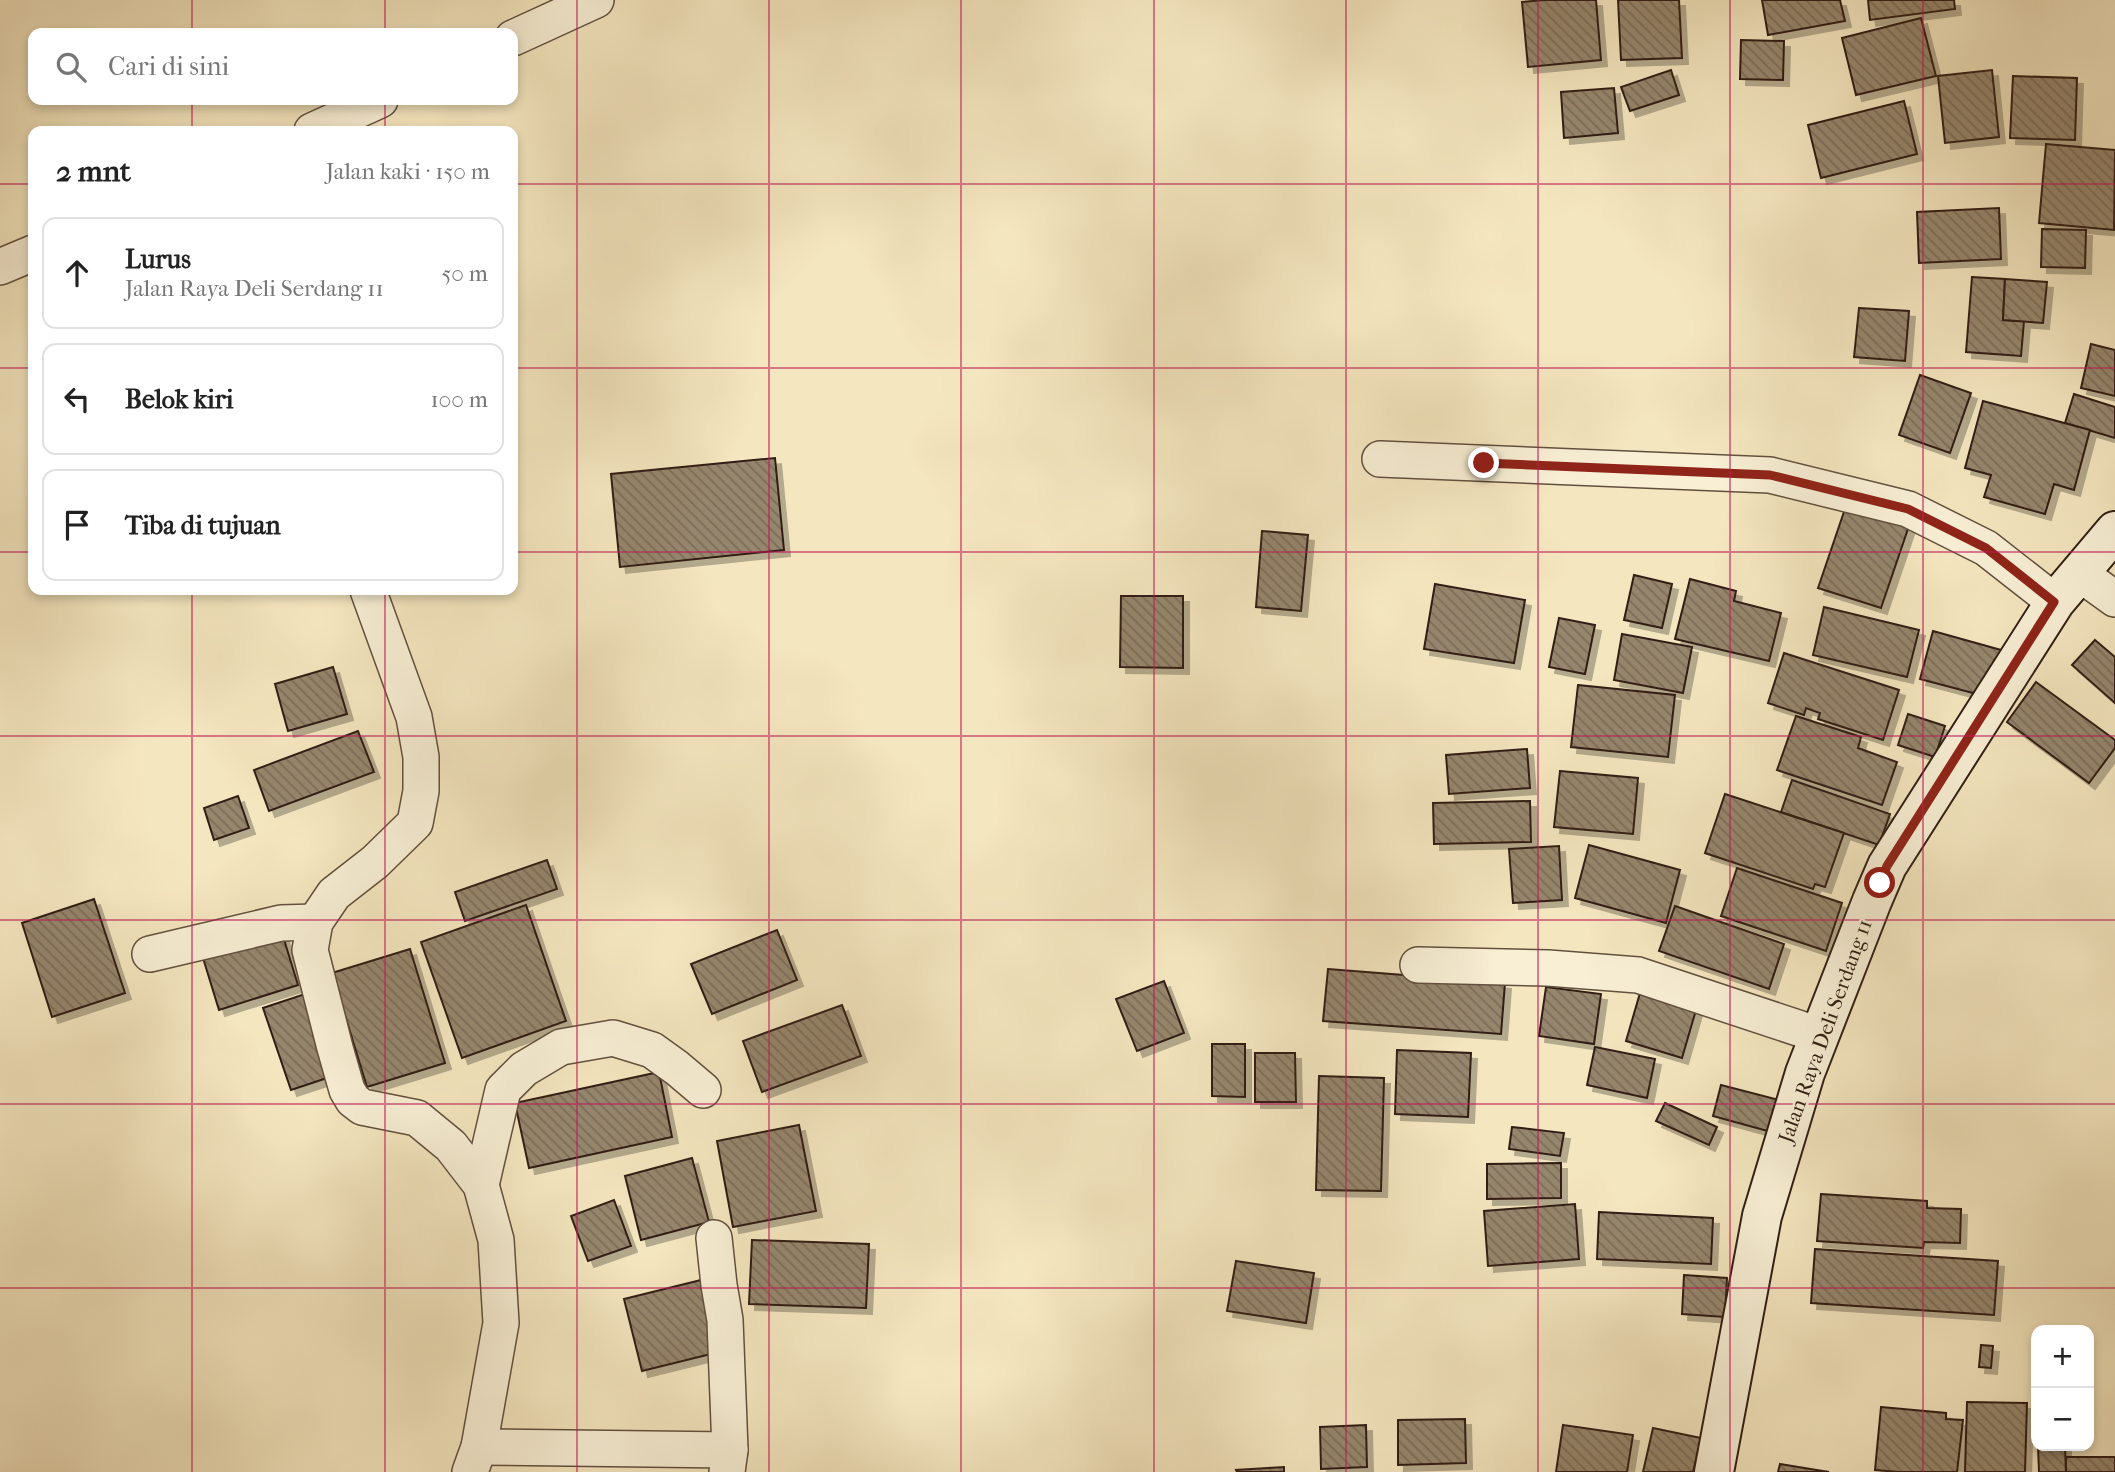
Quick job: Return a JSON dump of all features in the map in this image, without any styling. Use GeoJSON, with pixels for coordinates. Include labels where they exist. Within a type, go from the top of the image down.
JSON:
{"type":"FeatureCollection","features":[{"type":"Feature","properties":{"kind":"street"},"geometry":{"type":"LineString","coordinates":[[518,36],[596,0]]}},
{"type":"Feature","properties":{"kind":"street"},"geometry":{"type":"LineString","coordinates":[[323,126],[369,105]]}},
{"type":"Feature","properties":{"kind":"street"},"geometry":{"type":"LineString","coordinates":[[0,267],[28,255]]}},
{"type":"Feature","properties":{"kind":"street"},"geometry":{"type":"LineString","coordinates":[[1380,459],[1770,475],[1908,509],[1986,548],[2054,602]]}},
{"type":"Feature","properties":{"kind":"street","name":"Jalan Raya Deli Serdang 11"},"geometry":{"type":"LineString","coordinates":[[1714,1472],[1762,1216],[1805,1073],[1887,866],[2054,602],[2115,531]]}},
{"type":"Feature","properties":{"kind":"street"},"geometry":{"type":"LineString","coordinates":[[2079,573],[2115,599]]}},
{"type":"Feature","properties":{"kind":"street"},"geometry":{"type":"LineString","coordinates":[[370,595],[414,717],[421,757],[421,791],[415,823],[376,862],[334,894],[315,922],[310,950],[347,1090],[353,1100],[362,1107],[417,1118],[451,1146],[481,1185],[496,1240],[501,1323],[474,1459],[728,1461],[724,1320],[714,1238]]}},
{"type":"Feature","properties":{"kind":"street"},"geometry":{"type":"LineString","coordinates":[[150,954],[281,923],[315,922]]}},
{"type":"Feature","properties":{"kind":"street"},"geometry":{"type":"LineString","coordinates":[[1418,965],[1548,968],[1638,975],[1819,1035]]}},
{"type":"Feature","properties":{"kind":"street"},"geometry":{"type":"LineString","coordinates":[[481,1185],[503,1090],[524,1069],[561,1047],[613,1038],[652,1050],[703,1090]]}},
{"type":"Feature","properties":{"kind":"building"},"geometry":{"type":"Polygon","coordinates":[[[1596,0],[1601,60],[1528,67],[1522,2],[1596,0]]]}},
{"type":"Feature","properties":{"kind":"building"},"geometry":{"type":"Polygon","coordinates":[[[1618,0],[1679,0],[1682,58],[1621,60],[1618,0]]]}},
{"type":"Feature","properties":{"kind":"building"},"geometry":{"type":"Polygon","coordinates":[[[1762,0],[1840,0],[1845,21],[1768,35],[1762,0]]]}},
{"type":"Feature","properties":{"kind":"building"},"geometry":{"type":"Polygon","coordinates":[[[1868,0],[1954,0],[1955,9],[1870,20],[1868,0]]]}},
{"type":"Feature","properties":{"kind":"building"},"geometry":{"type":"Polygon","coordinates":[[[1921,18],[1936,76],[1856,95],[1842,38],[1921,18]]]}},
{"type":"Feature","properties":{"kind":"building"},"geometry":{"type":"Polygon","coordinates":[[[1741,40],[1784,41],[1783,80],[1740,79],[1741,40]]]}},
{"type":"Feature","properties":{"kind":"building"},"geometry":{"type":"Polygon","coordinates":[[[1671,70],[1679,95],[1630,111],[1621,87],[1671,70]]]}},
{"type":"Feature","properties":{"kind":"building"},"geometry":{"type":"Polygon","coordinates":[[[1992,70],[1999,137],[1945,143],[1938,76],[1992,70]]]}},
{"type":"Feature","properties":{"kind":"building"},"geometry":{"type":"Polygon","coordinates":[[[2013,76],[2077,78],[2075,140],[2010,138],[2013,76]]]}},
{"type":"Feature","properties":{"kind":"building"},"geometry":{"type":"Polygon","coordinates":[[[1614,88],[1618,133],[1564,138],[1561,92],[1614,88]]]}},
{"type":"Feature","properties":{"kind":"building"},"geometry":{"type":"Polygon","coordinates":[[[1904,101],[1917,154],[1821,178],[1808,125],[1904,101]]]}},
{"type":"Feature","properties":{"kind":"building"},"geometry":{"type":"Polygon","coordinates":[[[2046,144],[2115,150],[2114,230],[2039,223],[2046,144]]]}},
{"type":"Feature","properties":{"kind":"building"},"geometry":{"type":"Polygon","coordinates":[[[1999,208],[2001,259],[1919,263],[1917,212],[1999,208]]]}},
{"type":"Feature","properties":{"kind":"building"},"geometry":{"type":"Polygon","coordinates":[[[2042,229],[2086,230],[2085,268],[2041,267],[2042,229]]]}},
{"type":"Feature","properties":{"kind":"building"},"geometry":{"type":"Polygon","coordinates":[[[1972,277],[2005,279],[2003,320],[2024,321],[2021,356],[1966,352],[1972,277]]]}},
{"type":"Feature","properties":{"kind":"building"},"geometry":{"type":"Polygon","coordinates":[[[2005,279],[2047,282],[2043,323],[2003,320],[2005,279]]]}},
{"type":"Feature","properties":{"kind":"building"},"geometry":{"type":"Polygon","coordinates":[[[1859,308],[1909,311],[1905,361],[1854,357],[1859,308]]]}},
{"type":"Feature","properties":{"kind":"building"},"geometry":{"type":"Polygon","coordinates":[[[2091,344],[2115,350],[2115,396],[2081,388],[2091,344]]]}},
{"type":"Feature","properties":{"kind":"building"},"geometry":{"type":"Polygon","coordinates":[[[1920,375],[1971,393],[1950,453],[1899,435],[1920,375]]]}},
{"type":"Feature","properties":{"kind":"building"},"geometry":{"type":"Polygon","coordinates":[[[2074,394],[2115,407],[2115,438],[2065,423],[2074,394]]]}},
{"type":"Feature","properties":{"kind":"building"},"geometry":{"type":"Polygon","coordinates":[[[1983,401],[2090,430],[2074,490],[2054,484],[2045,514],[1984,497],[1991,475],[1965,468],[1983,401]]]}},
{"type":"Feature","properties":{"kind":"building"},"geometry":{"type":"Polygon","coordinates":[[[775,458],[784,550],[620,567],[611,474],[775,458]]]}},
{"type":"Feature","properties":{"kind":"building"},"geometry":{"type":"Polygon","coordinates":[[[1848,500],[1911,520],[1881,608],[1818,588],[1848,500]]]}},
{"type":"Feature","properties":{"kind":"building"},"geometry":{"type":"Polygon","coordinates":[[[1262,531],[1308,535],[1301,611],[1256,607],[1262,531]]]}},
{"type":"Feature","properties":{"kind":"building"},"geometry":{"type":"Polygon","coordinates":[[[1634,575],[1672,584],[1662,628],[1624,620],[1634,575]]]}},
{"type":"Feature","properties":{"kind":"building"},"geometry":{"type":"Polygon","coordinates":[[[1690,579],[1736,591],[1734,601],[1781,613],[1769,661],[1675,639],[1690,579]]]}},
{"type":"Feature","properties":{"kind":"building"},"geometry":{"type":"Polygon","coordinates":[[[1435,584],[1525,600],[1514,663],[1424,649],[1435,584]]]}},
{"type":"Feature","properties":{"kind":"building"},"geometry":{"type":"Polygon","coordinates":[[[1121,596],[1183,596],[1183,668],[1120,667],[1121,596]]]}},
{"type":"Feature","properties":{"kind":"building"},"geometry":{"type":"Polygon","coordinates":[[[1824,607],[1919,630],[1907,677],[1813,655],[1824,607]]]}},
{"type":"Feature","properties":{"kind":"building"},"geometry":{"type":"Polygon","coordinates":[[[1559,618],[1595,625],[1585,674],[1549,667],[1559,618]]]}},
{"type":"Feature","properties":{"kind":"building"},"geometry":{"type":"Polygon","coordinates":[[[1933,631],[2001,650],[1988,697],[1920,679],[1933,631]]]}},
{"type":"Feature","properties":{"kind":"building"},"geometry":{"type":"Polygon","coordinates":[[[1622,634],[1692,647],[1683,693],[1614,680],[1622,634]]]}},
{"type":"Feature","properties":{"kind":"building"},"geometry":{"type":"Polygon","coordinates":[[[2095,640],[2115,657],[2115,703],[2072,665],[2095,640]]]}},
{"type":"Feature","properties":{"kind":"building"},"geometry":{"type":"Polygon","coordinates":[[[1784,653],[1899,690],[1883,740],[1818,719],[1820,713],[1806,708],[1804,715],[1768,703],[1784,653]]]}},
{"type":"Feature","properties":{"kind":"building"},"geometry":{"type":"Polygon","coordinates":[[[333,667],[347,714],[288,731],[275,684],[333,667]]]}},
{"type":"Feature","properties":{"kind":"building"},"geometry":{"type":"Polygon","coordinates":[[[2036,682],[2115,740],[2115,748],[2089,783],[2007,722],[2036,682]]]}},
{"type":"Feature","properties":{"kind":"building"},"geometry":{"type":"Polygon","coordinates":[[[1578,685],[1675,695],[1668,757],[1571,747],[1578,685]]]}},
{"type":"Feature","properties":{"kind":"building"},"geometry":{"type":"Polygon","coordinates":[[[1908,714],[1945,726],[1935,757],[1898,745],[1908,714]]]}},
{"type":"Feature","properties":{"kind":"building"},"geometry":{"type":"Polygon","coordinates":[[[1796,716],[1861,737],[1858,748],[1897,762],[1882,805],[1777,770],[1796,716]]]}},
{"type":"Feature","properties":{"kind":"building"},"geometry":{"type":"Polygon","coordinates":[[[358,731],[374,772],[269,811],[254,770],[358,731]]]}},
{"type":"Feature","properties":{"kind":"building"},"geometry":{"type":"Polygon","coordinates":[[[1527,749],[1530,788],[1449,794],[1446,755],[1527,749]]]}},
{"type":"Feature","properties":{"kind":"building"},"geometry":{"type":"Polygon","coordinates":[[[1560,771],[1638,778],[1633,834],[1554,827],[1560,771]]]}},
{"type":"Feature","properties":{"kind":"building"},"geometry":{"type":"Polygon","coordinates":[[[1792,780],[1890,814],[1879,845],[1781,812],[1792,780]]]}},
{"type":"Feature","properties":{"kind":"building"},"geometry":{"type":"Polygon","coordinates":[[[1725,794],[1844,833],[1825,887],[1815,884],[1813,889],[1705,853],[1725,794]]]}},
{"type":"Feature","properties":{"kind":"building"},"geometry":{"type":"Polygon","coordinates":[[[238,796],[249,828],[214,840],[204,808],[238,796]]]}},
{"type":"Feature","properties":{"kind":"building"},"geometry":{"type":"Polygon","coordinates":[[[1530,801],[1531,842],[1434,844],[1433,803],[1530,801]]]}},
{"type":"Feature","properties":{"kind":"building"},"geometry":{"type":"Polygon","coordinates":[[[1589,845],[1680,870],[1666,923],[1575,898],[1589,845]]]}},
{"type":"Feature","properties":{"kind":"building"},"geometry":{"type":"Polygon","coordinates":[[[1559,846],[1562,900],[1513,903],[1509,849],[1559,846]]]}},
{"type":"Feature","properties":{"kind":"building"},"geometry":{"type":"Polygon","coordinates":[[[547,860],[557,889],[465,921],[455,892],[547,860]]]}},
{"type":"Feature","properties":{"kind":"building"},"geometry":{"type":"Polygon","coordinates":[[[1737,868],[1842,903],[1826,951],[1721,916],[1737,868]]]}},
{"type":"Feature","properties":{"kind":"building"},"geometry":{"type":"Polygon","coordinates":[[[94,899],[125,993],[52,1017],[22,923],[94,899]]]}},
{"type":"Feature","properties":{"kind":"building"},"geometry":{"type":"Polygon","coordinates":[[[526,905],[566,1021],[462,1058],[421,942],[526,905]]]}},
{"type":"Feature","properties":{"kind":"building"},"geometry":{"type":"Polygon","coordinates":[[[1675,906],[1784,944],[1769,989],[1659,951],[1675,906]]]}},
{"type":"Feature","properties":{"kind":"building"},"geometry":{"type":"Polygon","coordinates":[[[777,930],[797,980],[712,1014],[691,964],[777,930]]]}},
{"type":"Feature","properties":{"kind":"building"},"geometry":{"type":"Polygon","coordinates":[[[282,933],[298,985],[219,1010],[203,958],[282,933]]]}},
{"type":"Feature","properties":{"kind":"building"},"geometry":{"type":"Polygon","coordinates":[[[410,949],[445,1063],[367,1087],[332,973],[410,949]]]}},
{"type":"Feature","properties":{"kind":"building"},"geometry":{"type":"Polygon","coordinates":[[[1328,969],[1505,983],[1501,1034],[1323,1021],[1328,969]]]}},
{"type":"Feature","properties":{"kind":"building"},"geometry":{"type":"Polygon","coordinates":[[[1164,981],[1184,1033],[1137,1051],[1116,999],[1164,981]]]}},
{"type":"Feature","properties":{"kind":"building"},"geometry":{"type":"Polygon","coordinates":[[[1546,987],[1601,994],[1594,1044],[1539,1036],[1546,987]]]}},
{"type":"Feature","properties":{"kind":"building"},"geometry":{"type":"Polygon","coordinates":[[[1640,993],[1696,1010],[1682,1058],[1626,1041],[1640,993]]]}},
{"type":"Feature","properties":{"kind":"building"},"geometry":{"type":"Polygon","coordinates":[[[305,994],[333,1076],[291,1090],[263,1008],[305,994]]]}},
{"type":"Feature","properties":{"kind":"building"},"geometry":{"type":"Polygon","coordinates":[[[842,1005],[861,1056],[762,1092],[743,1041],[842,1005]]]}},
{"type":"Feature","properties":{"kind":"building"},"geometry":{"type":"Polygon","coordinates":[[[1212,1044],[1245,1044],[1245,1097],[1212,1096],[1212,1044]]]}},
{"type":"Feature","properties":{"kind":"building"},"geometry":{"type":"Polygon","coordinates":[[[1595,1047],[1655,1059],[1647,1098],[1587,1085],[1595,1047]]]}},
{"type":"Feature","properties":{"kind":"building"},"geometry":{"type":"Polygon","coordinates":[[[1397,1050],[1471,1053],[1468,1117],[1395,1114],[1397,1050]]]}},
{"type":"Feature","properties":{"kind":"building"},"geometry":{"type":"Polygon","coordinates":[[[1255,1053],[1295,1053],[1296,1102],[1255,1102],[1255,1053]]]}},
{"type":"Feature","properties":{"kind":"building"},"geometry":{"type":"Polygon","coordinates":[[[659,1072],[672,1137],[529,1168],[515,1103],[659,1072]]]}},
{"type":"Feature","properties":{"kind":"building"},"geometry":{"type":"Polygon","coordinates":[[[1319,1076],[1384,1078],[1381,1191],[1316,1190],[1319,1076]]]}},
{"type":"Feature","properties":{"kind":"building"},"geometry":{"type":"Polygon","coordinates":[[[1721,1085],[1783,1101],[1775,1133],[1713,1116],[1721,1085]]]}},
{"type":"Feature","properties":{"kind":"building"},"geometry":{"type":"Polygon","coordinates":[[[1665,1103],[1717,1127],[1709,1145],[1656,1121],[1665,1103]]]}},
{"type":"Feature","properties":{"kind":"building"},"geometry":{"type":"Polygon","coordinates":[[[799,1125],[816,1211],[733,1227],[717,1141],[799,1125]]]}},
{"type":"Feature","properties":{"kind":"building"},"geometry":{"type":"Polygon","coordinates":[[[1512,1127],[1564,1133],[1560,1156],[1509,1149],[1512,1127]]]}},
{"type":"Feature","properties":{"kind":"building"},"geometry":{"type":"Polygon","coordinates":[[[692,1158],[709,1222],[641,1240],[625,1176],[692,1158]]]}},
{"type":"Feature","properties":{"kind":"building"},"geometry":{"type":"Polygon","coordinates":[[[1561,1163],[1561,1198],[1487,1199],[1487,1164],[1561,1163]]]}},
{"type":"Feature","properties":{"kind":"building"},"geometry":{"type":"Polygon","coordinates":[[[1821,1194],[1927,1201],[1927,1208],[1961,1209],[1960,1243],[1924,1242],[1923,1248],[1817,1241],[1821,1194]]]}},
{"type":"Feature","properties":{"kind":"building"},"geometry":{"type":"Polygon","coordinates":[[[614,1200],[631,1246],[588,1261],[571,1216],[614,1200]]]}},
{"type":"Feature","properties":{"kind":"building"},"geometry":{"type":"Polygon","coordinates":[[[1575,1204],[1579,1259],[1488,1266],[1484,1211],[1575,1204]]]}},
{"type":"Feature","properties":{"kind":"building"},"geometry":{"type":"Polygon","coordinates":[[[1599,1212],[1713,1218],[1711,1264],[1597,1259],[1599,1212]]]}},
{"type":"Feature","properties":{"kind":"building"},"geometry":{"type":"Polygon","coordinates":[[[752,1240],[869,1244],[866,1308],[749,1304],[752,1240]]]}},
{"type":"Feature","properties":{"kind":"building"},"geometry":{"type":"Polygon","coordinates":[[[1815,1249],[1998,1261],[1994,1315],[1811,1303],[1815,1249]]]}},
{"type":"Feature","properties":{"kind":"building"},"geometry":{"type":"Polygon","coordinates":[[[1236,1261],[1314,1273],[1306,1323],[1227,1311],[1236,1261]]]}},
{"type":"Feature","properties":{"kind":"building"},"geometry":{"type":"Polygon","coordinates":[[[1684,1275],[1727,1278],[1725,1317],[1682,1314],[1684,1275]]]}},
{"type":"Feature","properties":{"kind":"building"},"geometry":{"type":"Polygon","coordinates":[[[701,1280],[719,1352],[642,1371],[624,1299],[701,1280]]]}},
{"type":"Feature","properties":{"kind":"building"},"geometry":{"type":"Polygon","coordinates":[[[1981,1345],[1993,1346],[1991,1368],[1979,1367],[1981,1345]]]}},
{"type":"Feature","properties":{"kind":"building"},"geometry":{"type":"Polygon","coordinates":[[[1967,1402],[2027,1403],[2025,1472],[1965,1472],[1967,1402]]]}},
{"type":"Feature","properties":{"kind":"building"},"geometry":{"type":"Polygon","coordinates":[[[1881,1407],[1946,1413],[1946,1419],[1963,1420],[1957,1472],[1875,1470],[1881,1407]]]}},
{"type":"Feature","properties":{"kind":"building"},"geometry":{"type":"Polygon","coordinates":[[[1465,1419],[1466,1463],[1398,1465],[1398,1420],[1465,1419]]]}},
{"type":"Feature","properties":{"kind":"building"},"geometry":{"type":"Polygon","coordinates":[[[1366,1425],[1367,1467],[1321,1469],[1320,1427],[1366,1425]]]}},
{"type":"Feature","properties":{"kind":"building"},"geometry":{"type":"Polygon","coordinates":[[[1563,1425],[1633,1435],[1627,1472],[1556,1472],[1563,1425]]]}},
{"type":"Feature","properties":{"kind":"building"},"geometry":{"type":"Polygon","coordinates":[[[1653,1428],[1701,1438],[1693,1472],[1643,1472],[1653,1428]]]}},
{"type":"Feature","properties":{"kind":"building"},"geometry":{"type":"Polygon","coordinates":[[[2038,1451],[2065,1451],[2066,1472],[2039,1472],[2038,1451]]]}},
{"type":"Feature","properties":{"kind":"building"},"geometry":{"type":"Polygon","coordinates":[[[2066,1457],[2115,1457],[2115,1472],[2066,1472],[2066,1457]]]}},
{"type":"Feature","properties":{"kind":"building"},"geometry":{"type":"Polygon","coordinates":[[[1780,1464],[1829,1472],[1778,1472],[1780,1464]]]}},
{"type":"Feature","properties":{"kind":"building"},"geometry":{"type":"Polygon","coordinates":[[[1284,1467],[1284,1472],[1236,1470],[1284,1467]]]}},
{"type":"Feature","properties":{"kind":"route"},"geometry":{"type":"LineString","coordinates":[[1484,463],[1770,475],[1908,509],[1986,548],[2054,602],[1887,866],[1880,883]]}}]}
